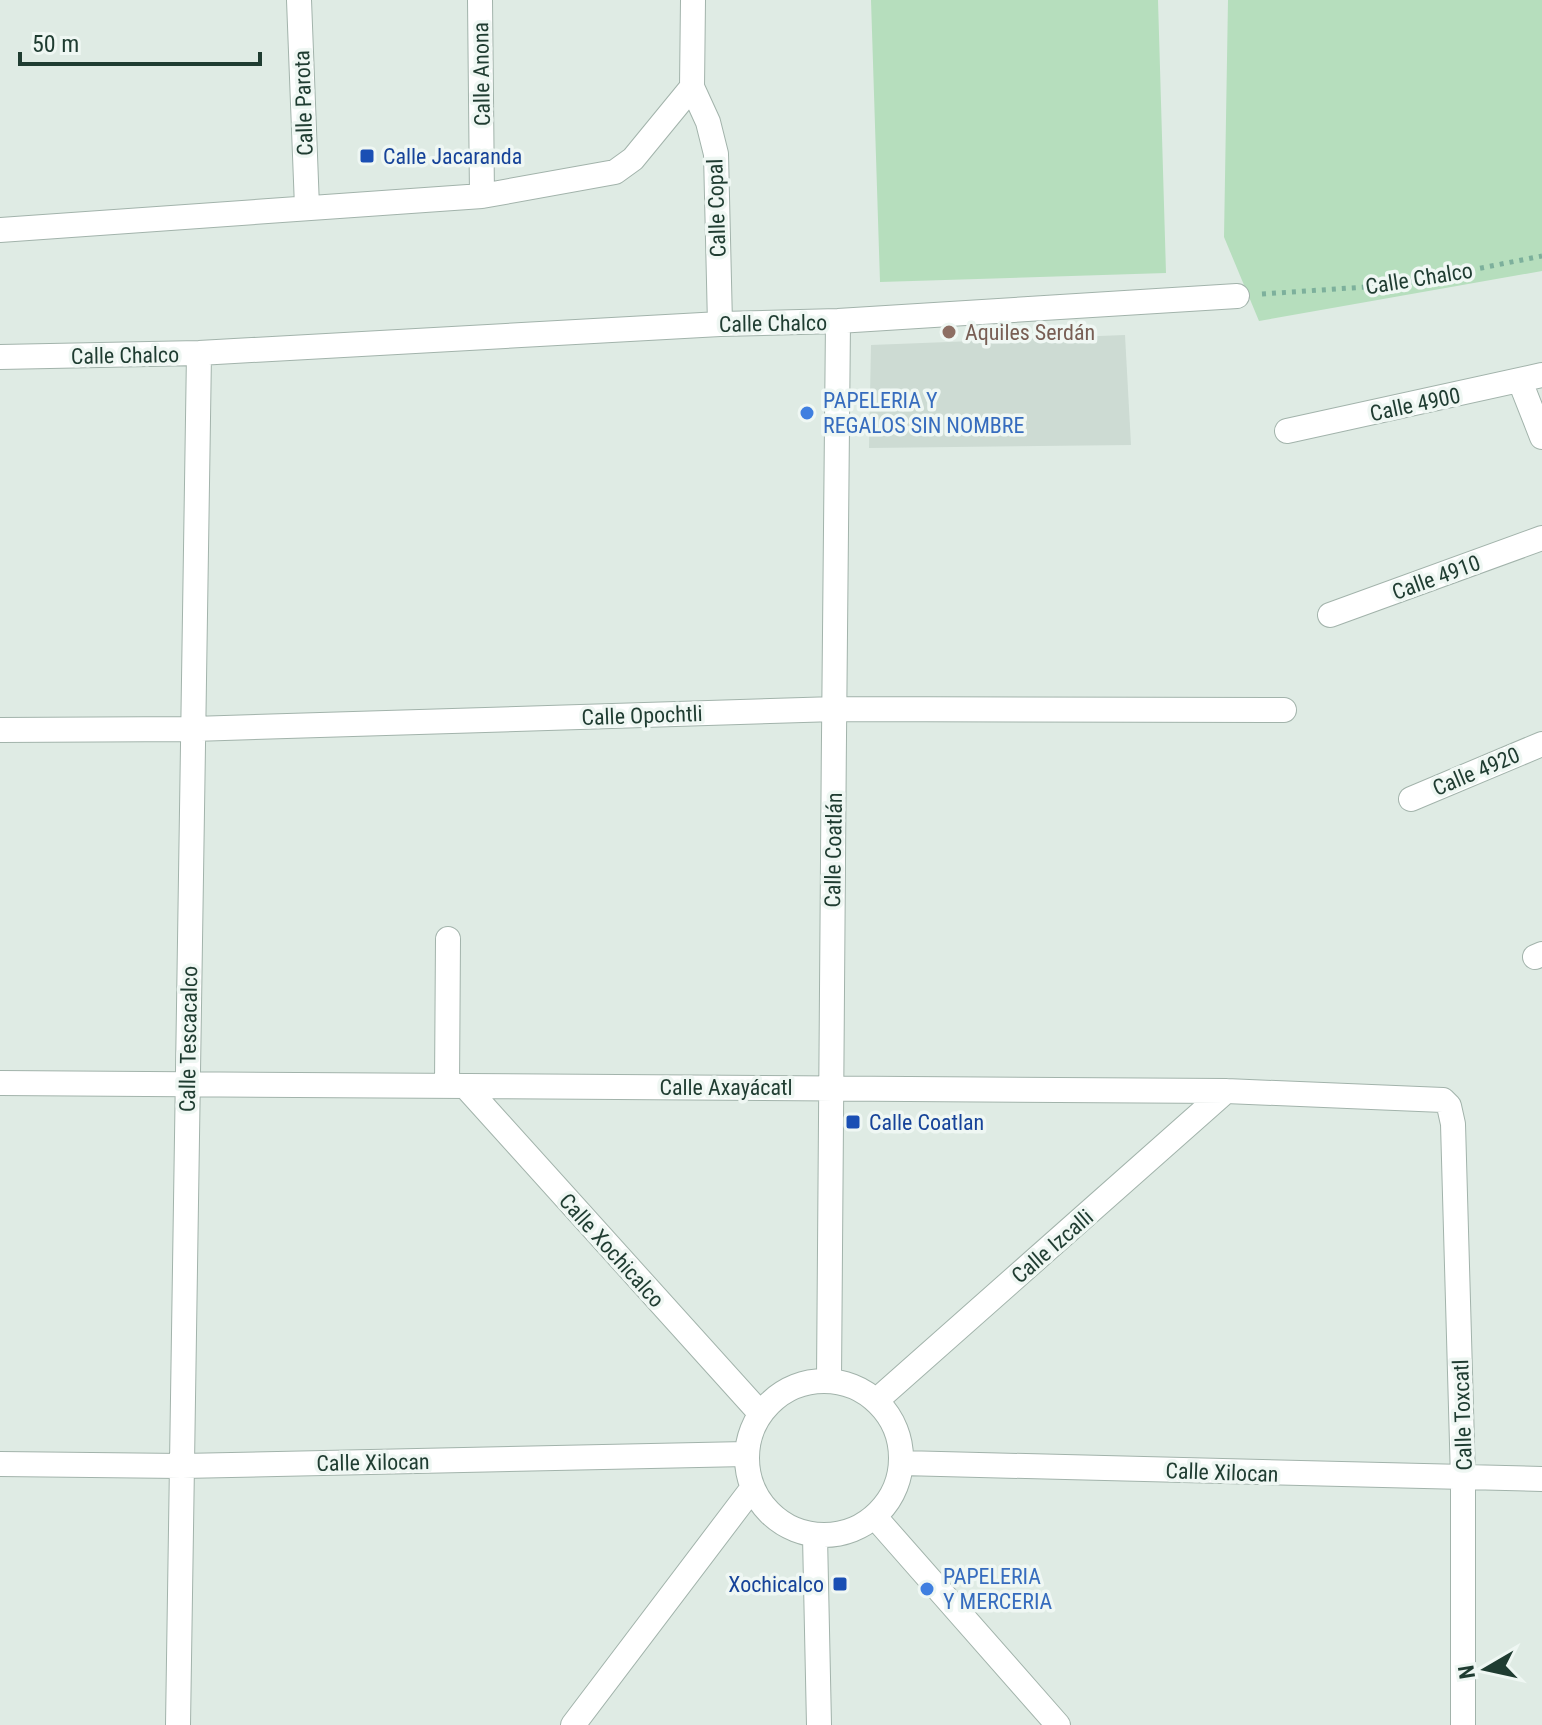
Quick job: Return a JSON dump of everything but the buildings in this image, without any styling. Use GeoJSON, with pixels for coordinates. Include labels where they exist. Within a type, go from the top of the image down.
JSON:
{"type":"FeatureCollection","features":[{"type":"Feature","properties":{"kind":"street","name":"Calle Parota"},"geometry":{"type":"LineString","coordinates":[[299,0],[307,207]]}},
{"type":"Feature","properties":{"kind":"street","name":"Calle Anona"},"geometry":{"type":"LineString","coordinates":[[480,0],[482,196]]}},
{"type":"Feature","properties":{"kind":"street","name":"Calle Copal"},"geometry":{"type":"LineString","coordinates":[[693,0],[692,87],[708,122],[716,154],[720,324]]}},
{"type":"Feature","properties":{"kind":"street"},"geometry":{"type":"LineString","coordinates":[[0,230],[482,196],[615,172],[633,159],[692,87]]}},
{"type":"Feature","properties":{"kind":"street","name":"Calle Chalco"},"geometry":{"type":"LineString","coordinates":[[0,357],[199,353],[720,324],[838,321],[1237,296]]}},
{"type":"Feature","properties":{"kind":"street","name":"Calle Coatlán"},"geometry":{"type":"LineString","coordinates":[[829,1380],[829,1087],[836,709],[838,321]]}},
{"type":"Feature","properties":{"kind":"street","name":"Calle Tescacalco"},"geometry":{"type":"LineString","coordinates":[[178,1725],[199,353]]}},
{"type":"Feature","properties":{"kind":"street"},"geometry":{"type":"LineString","coordinates":[[1531,378],[1542,437]]}},
{"type":"Feature","properties":{"kind":"street","name":"Calle 4900"},"geometry":{"type":"LineString","coordinates":[[1287,431],[1531,378]]}},
{"type":"Feature","properties":{"kind":"street","name":"Calle 4910"},"geometry":{"type":"LineString","coordinates":[[1330,615],[1542,538]]}},
{"type":"Feature","properties":{"kind":"street","name":"Calle Opochtli"},"geometry":{"type":"LineString","coordinates":[[0,730],[193,729],[836,709],[1284,710]]}},
{"type":"Feature","properties":{"kind":"street","name":"Calle 4920"},"geometry":{"type":"LineString","coordinates":[[1411,799],[1542,744]]}},
{"type":"Feature","properties":{"kind":"street"},"geometry":{"type":"LineString","coordinates":[[448,939],[456,1086]]}},
{"type":"Feature","properties":{"kind":"street","name":"Calle Axayácatl"},"geometry":{"type":"LineString","coordinates":[[0,1083],[1226,1091],[1435,1098],[1449,1106]]}},
{"type":"Feature","properties":{"kind":"street","name":"Calle Xochicalco"},"geometry":{"type":"LineString","coordinates":[[456,1086],[760,1413]]}},
{"type":"Feature","properties":{"kind":"street","name":"Calle Izcalli"},"geometry":{"type":"LineString","coordinates":[[877,1400],[1226,1091]]}},
{"type":"Feature","properties":{"kind":"street","name":"Calle Toxcatl"},"geometry":{"type":"LineString","coordinates":[[1449,1106],[1453,1115],[1463,1479],[1463,1725]]}},
{"type":"Feature","properties":{"kind":"street"},"geometry":{"type":"LineString","coordinates":[[829,1380],[846,1383],[877,1400],[894,1424],[902,1463],[894,1491],[875,1517],[844,1534],[815,1536],[787,1527],[773,1517],[751,1490],[746,1454],[748,1439],[760,1413],[784,1390],[806,1382],[829,1380]]}},
{"type":"Feature","properties":{"kind":"street","name":"Calle Xilocan"},"geometry":{"type":"LineString","coordinates":[[0,1464],[182,1466],[746,1454]]}},
{"type":"Feature","properties":{"kind":"street","name":"Calle Xilocan"},"geometry":{"type":"LineString","coordinates":[[902,1463],[1542,1479]]}},
{"type":"Feature","properties":{"kind":"street"},"geometry":{"type":"LineString","coordinates":[[573,1725],[751,1490]]}},
{"type":"Feature","properties":{"kind":"street"},"geometry":{"type":"LineString","coordinates":[[875,1517],[1058,1725]]}},
{"type":"Feature","properties":{"kind":"street"},"geometry":{"type":"LineString","coordinates":[[815,1536],[819,1725]]}},
{"type":"Feature","properties":{"kind":"path","name":"Calle Chalco"},"geometry":{"type":"LineString","coordinates":[[1237,296],[1395,285],[1542,256]]}},
{"type":"Feature","properties":{"kind":"shaded area"},"geometry":{"type":"Polygon","coordinates":[[[1125,335],[1131,445],[869,448],[871,345],[1125,335]]]}},
{"type":"Feature","properties":{"kind":"green space"},"geometry":{"type":"Polygon","coordinates":[[[871,0],[1158,0],[1166,273],[880,282],[871,0]]]}},
{"type":"Feature","properties":{"kind":"green space"},"geometry":{"type":"Polygon","coordinates":[[[1228,0],[1542,0],[1542,271],[1259,321],[1224,237],[1228,0]]]}},
{"type":"Feature","properties":{"kind":"place","name":"Calle Jacaranda"},"geometry":{"type":"Point","coordinates":[367,156]}},
{"type":"Feature","properties":{"kind":"place","name":"Aquiles Serdán"},"geometry":{"type":"Point","coordinates":[949,332]}},
{"type":"Feature","properties":{"kind":"place","name":"PAPELERIA Y REGALOS SIN NOMBRE"},"geometry":{"type":"Point","coordinates":[807,413]}},
{"type":"Feature","properties":{"kind":"place","name":"Calle Coatlan"},"geometry":{"type":"Point","coordinates":[853,1122]}},
{"type":"Feature","properties":{"kind":"place","name":"Xochicalco"},"geometry":{"type":"Point","coordinates":[840,1584]}},
{"type":"Feature","properties":{"kind":"place","name":"PAPELERIA Y MERCERIA"},"geometry":{"type":"Point","coordinates":[927,1589]}}]}
